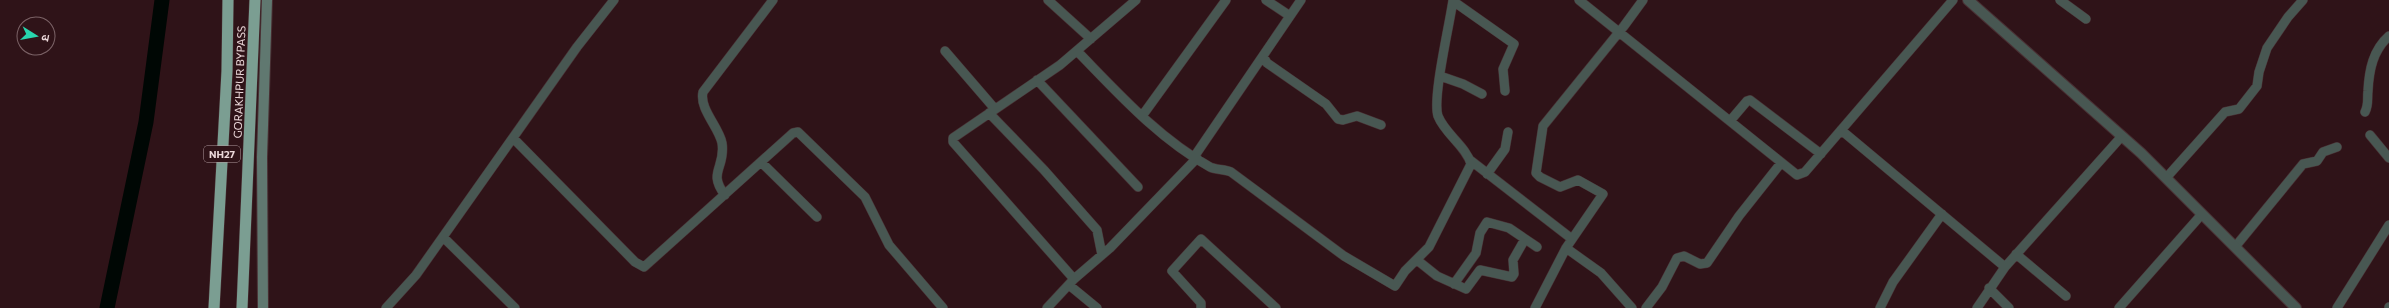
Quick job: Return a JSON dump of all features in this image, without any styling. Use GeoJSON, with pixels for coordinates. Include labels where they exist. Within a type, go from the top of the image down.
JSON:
{"type":"FeatureCollection","features":[{"type":"Feature","properties":{"kind":"highway","name":"NH27"},"geometry":{"type":"LineString","coordinates":[[214,308],[227,71],[228,0]]}},
{"type":"Feature","properties":{"kind":"highway","name":"GORAKHPUR BYPASS"},"geometry":{"type":"LineString","coordinates":[[242,308],[255,0]]}},
{"type":"Feature","properties":{"kind":"main road"},"geometry":{"type":"LineString","coordinates":[[263,308],[262,157],[267,0]]}},
{"type":"Feature","properties":{"kind":"street"},"geometry":{"type":"LineString","coordinates":[[386,308],[416,276],[577,47],[614,0]]}},
{"type":"Feature","properties":{"kind":"street"},"geometry":{"type":"LineString","coordinates":[[725,195],[717,185],[716,179],[722,163],[722,144],[703,101],[703,92],[773,0]]}},
{"type":"Feature","properties":{"kind":"street"},"geometry":{"type":"LineString","coordinates":[[1048,0],[1091,39]]}},
{"type":"Feature","properties":{"kind":"street"},"geometry":{"type":"LineString","coordinates":[[1097,308],[1071,282],[953,142],[956,135],[1077,51],[1136,0]]}},
{"type":"Feature","properties":{"kind":"street"},"geometry":{"type":"LineString","coordinates":[[1142,116],[1226,0]]}},
{"type":"Feature","properties":{"kind":"street"},"geometry":{"type":"LineString","coordinates":[[1266,0],[1290,16]]}},
{"type":"Feature","properties":{"kind":"street"},"geometry":{"type":"LineString","coordinates":[[1047,308],[1071,282],[1102,255],[1196,157],[1301,0]]}},
{"type":"Feature","properties":{"kind":"street"},"geometry":{"type":"LineString","coordinates":[[1505,91],[1502,72],[1514,44],[1453,0],[1440,76],[1437,114],[1442,125],[1470,160],[1572,239]]}},
{"type":"Feature","properties":{"kind":"street"},"geometry":{"type":"LineString","coordinates":[[1579,0],[1730,121],[1792,173],[1801,175],[1821,154],[1953,0]]}},
{"type":"Feature","properties":{"kind":"street"},"geometry":{"type":"LineString","coordinates":[[1536,308],[1566,248],[1603,194],[1578,180],[1560,187],[1536,173],[1541,129],[1643,0]]}},
{"type":"Feature","properties":{"kind":"street"},"geometry":{"type":"LineString","coordinates":[[1968,0],[2122,136],[2296,308]]}},
{"type":"Feature","properties":{"kind":"street"},"geometry":{"type":"LineString","coordinates":[[2060,0],[2086,19]]}},
{"type":"Feature","properties":{"kind":"street"},"geometry":{"type":"LineString","coordinates":[[2166,178],[2225,112],[2237,110],[2244,103],[2257,86],[2259,72],[2267,48],[2288,17],[2303,0]]}},
{"type":"Feature","properties":{"kind":"street"},"geometry":{"type":"LineString","coordinates":[[2365,112],[2369,103],[2368,90],[2371,62],[2379,45],[2389,36]]}},
{"type":"Feature","properties":{"kind":"street"},"geometry":{"type":"LineString","coordinates":[[945,51],[992,111],[1097,230],[1102,255]]}},
{"type":"Feature","properties":{"kind":"street"},"geometry":{"type":"LineString","coordinates":[[1077,51],[1164,136],[1211,167],[1231,172],[1344,256],[1391,286],[1397,284],[1405,271],[1429,246],[1470,168],[1470,160]]}},
{"type":"Feature","properties":{"kind":"street"},"geometry":{"type":"LineString","coordinates":[[1263,56],[1271,65],[1326,104],[1338,119],[1343,120],[1357,116],[1380,125]]}},
{"type":"Feature","properties":{"kind":"street"},"geometry":{"type":"LineString","coordinates":[[1440,76],[1463,84],[1482,94]]}},
{"type":"Feature","properties":{"kind":"street"},"geometry":{"type":"LineString","coordinates":[[1037,80],[1138,187]]}},
{"type":"Feature","properties":{"kind":"street"},"geometry":{"type":"LineString","coordinates":[[1730,121],[1747,101],[1750,100],[1821,154]]}},
{"type":"Feature","properties":{"kind":"street"},"geometry":{"type":"LineString","coordinates":[[1841,130],[2005,267]]}},
{"type":"Feature","properties":{"kind":"street"},"geometry":{"type":"LineString","coordinates":[[1487,174],[1505,149],[1508,132]]}},
{"type":"Feature","properties":{"kind":"street"},"geometry":{"type":"LineString","coordinates":[[513,138],[635,262],[644,267],[793,133],[800,133],[865,197],[889,245],[943,308]]}},
{"type":"Feature","properties":{"kind":"street"},"geometry":{"type":"LineString","coordinates":[[2370,135],[2389,158]]}},
{"type":"Feature","properties":{"kind":"street"},"geometry":{"type":"LineString","coordinates":[[1977,308],[1989,288],[2005,267],[2122,136]]}},
{"type":"Feature","properties":{"kind":"street"},"geometry":{"type":"LineString","coordinates":[[2235,247],[2303,164],[2317,161],[2323,152],[2337,147]]}},
{"type":"Feature","properties":{"kind":"street"},"geometry":{"type":"LineString","coordinates":[[761,162],[818,217]]}},
{"type":"Feature","properties":{"kind":"street"},"geometry":{"type":"LineString","coordinates":[[1646,308],[1662,287],[1677,258],[1684,256],[1700,264],[1708,263],[1739,216],[1781,163]]}},
{"type":"Feature","properties":{"kind":"street"},"geometry":{"type":"LineString","coordinates":[[1880,308],[1893,282],[1942,214]]}},
{"type":"Feature","properties":{"kind":"street"},"geometry":{"type":"LineString","coordinates":[[2120,308],[2202,214]]}},
{"type":"Feature","properties":{"kind":"street"},"geometry":{"type":"LineString","coordinates":[[1454,284],[1476,253],[1480,233],[1487,222],[1502,224],[1537,247]]}},
{"type":"Feature","properties":{"kind":"street"},"geometry":{"type":"LineString","coordinates":[[2337,308],[2389,225]]}},
{"type":"Feature","properties":{"kind":"street"},"geometry":{"type":"LineString","coordinates":[[443,237],[515,308]]}},
{"type":"Feature","properties":{"kind":"street"},"geometry":{"type":"LineString","coordinates":[[1201,308],[1201,303],[1172,271],[1201,239],[1276,308]]}},
{"type":"Feature","properties":{"kind":"street"},"geometry":{"type":"LineString","coordinates":[[1417,260],[1437,276],[1466,289],[1478,272],[1483,269],[1512,277],[1514,274],[1513,260],[1525,239]]}},
{"type":"Feature","properties":{"kind":"street"},"geometry":{"type":"LineString","coordinates":[[1566,248],[1601,273],[1632,308]]}},
{"type":"Feature","properties":{"kind":"street"},"geometry":{"type":"LineString","coordinates":[[2016,254],[2066,296]]}},
{"type":"Feature","properties":{"kind":"street"},"geometry":{"type":"LineString","coordinates":[[1989,288],[2009,308]]}},
{"type":"Feature","properties":{"kind":"waterway"},"geometry":{"type":"LineString","coordinates":[[107,308],[146,122],[162,0]]}}]}
